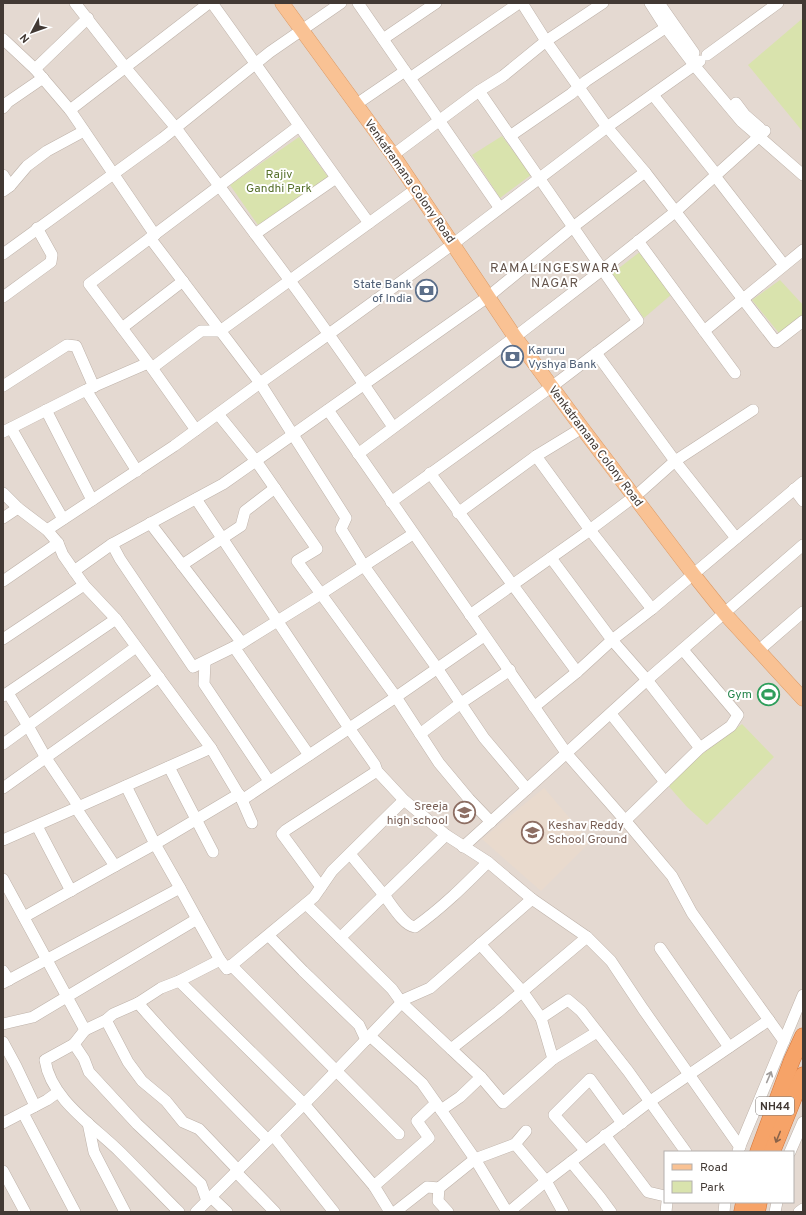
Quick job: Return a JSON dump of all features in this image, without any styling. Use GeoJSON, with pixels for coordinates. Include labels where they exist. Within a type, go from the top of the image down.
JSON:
{"type":"FeatureCollection","features":[{"type":"Feature","properties":{"kind":"highway","name":"NH44"},"geometry":{"type":"LineString","coordinates":[[758,1151],[792,1060],[803,1036]]}},
{"type":"Feature","properties":{"kind":"highway","name":"NH44"},"geometry":{"type":"LineString","coordinates":[[772,1151],[803,1075]]}},
{"type":"Feature","properties":{"kind":"main road","name":"Venkatramana Colony Road"},"geometry":{"type":"LineString","coordinates":[[282,3],[304,28],[396,153],[416,189],[456,241],[518,334],[555,384],[582,428],[636,494],[695,572],[803,699]]}},
{"type":"Feature","properties":{"kind":"main road"},"geometry":{"type":"LineString","coordinates":[[292,3],[304,28],[361,101],[456,241]]}},
{"type":"Feature","properties":{"kind":"main road"},"geometry":{"type":"LineString","coordinates":[[555,384],[636,494]]}},
{"type":"Feature","properties":{"kind":"main road"},"geometry":{"type":"LineString","coordinates":[[761,648],[803,685]]}},
{"type":"Feature","properties":{"kind":"street"},"geometry":{"type":"LineString","coordinates":[[75,3],[125,67],[176,128],[290,279],[393,427]]}},
{"type":"Feature","properties":{"kind":"street"},"geometry":{"type":"LineString","coordinates":[[70,110],[209,3]]}},
{"type":"Feature","properties":{"kind":"street"},"geometry":{"type":"LineString","coordinates":[[212,3],[369,223]]}},
{"type":"Feature","properties":{"kind":"street"},"geometry":{"type":"LineString","coordinates":[[5,248],[37,228],[113,174],[176,128],[256,63],[341,3]]}},
{"type":"Feature","properties":{"kind":"street"},"geometry":{"type":"LineString","coordinates":[[358,3],[499,207]]}},
{"type":"Feature","properties":{"kind":"street"},"geometry":{"type":"LineString","coordinates":[[383,39],[436,3]]}},
{"type":"Feature","properties":{"kind":"street"},"geometry":{"type":"LineString","coordinates":[[361,101],[408,74],[520,3],[607,127],[645,172],[742,300],[776,342],[803,321]]}},
{"type":"Feature","properties":{"kind":"street"},"geometry":{"type":"LineString","coordinates":[[396,153],[479,91],[503,76],[588,7],[604,3]]}},
{"type":"Feature","properties":{"kind":"street"},"geometry":{"type":"LineString","coordinates":[[650,3],[700,60],[705,73],[724,96],[740,121],[762,134],[803,166]]}},
{"type":"Feature","properties":{"kind":"street"},"geometry":{"type":"LineString","coordinates":[[659,3],[669,25]]}},
{"type":"Feature","properties":{"kind":"street"},"geometry":{"type":"LineString","coordinates":[[46,530],[196,430],[456,241],[499,207],[607,127],[776,4]]}},
{"type":"Feature","properties":{"kind":"street"},"geometry":{"type":"LineString","coordinates":[[3,108],[39,73],[88,18]]}},
{"type":"Feature","properties":{"kind":"street"},"geometry":{"type":"LineString","coordinates":[[510,136],[669,25]]}},
{"type":"Feature","properties":{"kind":"street"},"geometry":{"type":"LineString","coordinates":[[3,39],[39,73],[70,110],[183,281],[260,383],[346,518],[341,529],[364,566],[437,668],[484,738],[527,789]]}},
{"type":"Feature","properties":{"kind":"street"},"geometry":{"type":"LineString","coordinates":[[391,502],[555,384],[638,321],[479,91]]}},
{"type":"Feature","properties":{"kind":"street"},"geometry":{"type":"LineString","coordinates":[[653,95],[784,265]]}},
{"type":"Feature","properties":{"kind":"street"},"geometry":{"type":"LineString","coordinates":[[196,430],[89,284],[299,126]]}},
{"type":"Feature","properties":{"kind":"street"},"geometry":{"type":"LineString","coordinates":[[7,189],[27,166],[47,151],[84,132]]}},
{"type":"Feature","properties":{"kind":"street"},"geometry":{"type":"LineString","coordinates":[[358,454],[602,270],[675,212],[762,134]]}},
{"type":"Feature","properties":{"kind":"street"},"geometry":{"type":"LineString","coordinates":[[762,134],[803,175]]}},
{"type":"Feature","properties":{"kind":"street"},"geometry":{"type":"LineString","coordinates":[[74,571],[112,544],[223,484],[256,461],[492,293],[573,227],[645,172]]}},
{"type":"Feature","properties":{"kind":"street"},"geometry":{"type":"LineString","coordinates":[[3,175],[7,189]]}},
{"type":"Feature","properties":{"kind":"street"},"geometry":{"type":"LineString","coordinates":[[255,234],[336,178]]}},
{"type":"Feature","properties":{"kind":"street"},"geometry":{"type":"LineString","coordinates":[[63,519],[7,430],[90,388],[150,366],[201,331],[220,331],[416,189]]}},
{"type":"Feature","properties":{"kind":"street"},"geometry":{"type":"LineString","coordinates":[[3,297],[51,262],[52,255],[37,228]]}},
{"type":"Feature","properties":{"kind":"street"},"geometry":{"type":"LineString","coordinates":[[638,241],[735,373]]}},
{"type":"Feature","properties":{"kind":"street"},"geometry":{"type":"LineString","coordinates":[[704,331],[803,250]]}},
{"type":"Feature","properties":{"kind":"street"},"geometry":{"type":"LineString","coordinates":[[122,328],[183,281]]}},
{"type":"Feature","properties":{"kind":"street"},"geometry":{"type":"LineString","coordinates":[[3,386],[67,345],[76,346],[90,388],[136,471]]}},
{"type":"Feature","properties":{"kind":"street"},"geometry":{"type":"LineString","coordinates":[[596,353],[675,461],[736,538]]}},
{"type":"Feature","properties":{"kind":"street"},"geometry":{"type":"LineString","coordinates":[[46,410],[92,500]]}},
{"type":"Feature","properties":{"kind":"street"},"geometry":{"type":"LineString","coordinates":[[328,410],[567,754],[626,820],[672,876],[692,914],[784,1041]]}},
{"type":"Feature","properties":{"kind":"street"},"geometry":{"type":"LineString","coordinates":[[470,616],[590,530],[675,461],[753,410]]}},
{"type":"Feature","properties":{"kind":"street"},"geometry":{"type":"LineString","coordinates":[[218,414],[256,461],[317,549],[297,561],[396,697],[439,763],[469,799],[491,822]]}},
{"type":"Feature","properties":{"kind":"street"},"geometry":{"type":"LineString","coordinates":[[458,513],[536,456],[582,428]]}},
{"type":"Feature","properties":{"kind":"street"},"geometry":{"type":"LineString","coordinates":[[536,456],[590,530],[652,609]]}},
{"type":"Feature","properties":{"kind":"street"},"geometry":{"type":"LineString","coordinates":[[430,473],[458,513],[577,672]]}},
{"type":"Feature","properties":{"kind":"street"},"geometry":{"type":"LineString","coordinates":[[534,707],[577,672],[612,640],[652,609],[803,482]]}},
{"type":"Feature","properties":{"kind":"street"},"geometry":{"type":"LineString","coordinates":[[182,565],[241,526],[245,511],[275,488]]}},
{"type":"Feature","properties":{"kind":"street"},"geometry":{"type":"LineString","coordinates":[[794,489],[803,501]]}},
{"type":"Feature","properties":{"kind":"street"},"geometry":{"type":"LineString","coordinates":[[3,493],[18,508],[46,530],[58,543],[63,555],[74,571],[116,619],[211,748],[240,797],[252,823]]}},
{"type":"Feature","properties":{"kind":"street"},"geometry":{"type":"LineString","coordinates":[[196,498],[349,728],[375,764],[377,771],[404,800],[446,835],[488,862],[532,899],[586,937],[612,962],[739,1149]]}},
{"type":"Feature","properties":{"kind":"street"},"geometry":{"type":"LineString","coordinates":[[3,518],[18,508]]}},
{"type":"Feature","properties":{"kind":"street"},"geometry":{"type":"LineString","coordinates":[[150,523],[182,565],[238,645],[310,755]]}},
{"type":"Feature","properties":{"kind":"street"},"geometry":{"type":"LineString","coordinates":[[112,544],[120,559],[193,667],[238,645],[278,621],[413,534]]}},
{"type":"Feature","properties":{"kind":"street"},"geometry":{"type":"LineString","coordinates":[[3,581],[58,543]]}},
{"type":"Feature","properties":{"kind":"street"},"geometry":{"type":"LineString","coordinates":[[463,846],[567,754],[647,680],[803,545]]}},
{"type":"Feature","properties":{"kind":"street"},"geometry":{"type":"LineString","coordinates":[[551,558],[612,640],[647,680],[700,748]]}},
{"type":"Feature","properties":{"kind":"street"},"geometry":{"type":"LineString","coordinates":[[3,639],[84,584]]}},
{"type":"Feature","properties":{"kind":"street"},"geometry":{"type":"LineString","coordinates":[[761,648],[803,612]]}},
{"type":"Feature","properties":{"kind":"street"},"geometry":{"type":"LineString","coordinates":[[116,619],[5,694],[28,726],[46,758],[116,866]]}},
{"type":"Feature","properties":{"kind":"street"},"geometry":{"type":"LineString","coordinates":[[24,917],[196,820],[269,781],[396,697],[484,636]]}},
{"type":"Feature","properties":{"kind":"street"},"geometry":{"type":"LineString","coordinates":[[3,744],[136,647]]}},
{"type":"Feature","properties":{"kind":"street"},"geometry":{"type":"LineString","coordinates":[[626,820],[700,748],[731,726],[738,715],[683,650]]}},
{"type":"Feature","properties":{"kind":"street"},"geometry":{"type":"LineString","coordinates":[[205,662],[204,684],[269,781]]}},
{"type":"Feature","properties":{"kind":"street"},"geometry":{"type":"LineString","coordinates":[[420,734],[461,703],[510,670]]}},
{"type":"Feature","properties":{"kind":"street"},"geometry":{"type":"LineString","coordinates":[[3,788],[159,677]]}},
{"type":"Feature","properties":{"kind":"street"},"geometry":{"type":"LineString","coordinates":[[611,714],[665,782]]}},
{"type":"Feature","properties":{"kind":"street"},"geometry":{"type":"LineString","coordinates":[[3,840],[211,748]]}},
{"type":"Feature","properties":{"kind":"street"},"geometry":{"type":"LineString","coordinates":[[169,767],[213,852]]}},
{"type":"Feature","properties":{"kind":"street"},"geometry":{"type":"LineString","coordinates":[[321,888],[282,834],[377,771]]}},
{"type":"Feature","properties":{"kind":"street"},"geometry":{"type":"LineString","coordinates":[[126,786],[155,844],[227,970],[314,897],[332,871],[404,800]]}},
{"type":"Feature","properties":{"kind":"street"},"geometry":{"type":"LineString","coordinates":[[37,826],[71,891]]}},
{"type":"Feature","properties":{"kind":"street"},"geometry":{"type":"LineString","coordinates":[[340,938],[446,835]]}},
{"type":"Feature","properties":{"kind":"street"},"geometry":{"type":"LineString","coordinates":[[350,854],[411,927],[415,927],[445,903],[488,862]]}},
{"type":"Feature","properties":{"kind":"street"},"geometry":{"type":"LineString","coordinates":[[3,878],[85,1030]]}},
{"type":"Feature","properties":{"kind":"street"},"geometry":{"type":"LineString","coordinates":[[5,978],[46,960],[180,888]]}},
{"type":"Feature","properties":{"kind":"street"},"geometry":{"type":"LineString","coordinates":[[196,1212],[336,1072],[405,999],[430,988],[532,899]]}},
{"type":"Feature","properties":{"kind":"street"},"geometry":{"type":"LineString","coordinates":[[306,904],[392,989],[402,1003],[481,1077],[503,1103],[553,1059],[597,1032]]}},
{"type":"Feature","properties":{"kind":"street"},"geometry":{"type":"LineString","coordinates":[[3,1024],[33,1017],[197,919]]}},
{"type":"Feature","properties":{"kind":"street"},"geometry":{"type":"LineString","coordinates":[[269,936],[359,1025],[368,1038],[422,1083],[475,1159],[508,1212],[585,1150],[649,1102],[769,1020]]}},
{"type":"Feature","properties":{"kind":"street"},"geometry":{"type":"LineString","coordinates":[[451,1049],[498,1012],[586,937]]}},
{"type":"Feature","properties":{"kind":"street"},"geometry":{"type":"LineString","coordinates":[[480,944],[522,991],[542,1018],[553,1059]]}},
{"type":"Feature","properties":{"kind":"street"},"geometry":{"type":"LineString","coordinates":[[660,948],[729,1047]]}},
{"type":"Feature","properties":{"kind":"street"},"geometry":{"type":"LineString","coordinates":[[180,1212],[58,1092],[46,1070],[45,1060],[74,1044],[85,1030],[106,1020],[113,1014],[138,1003],[161,988],[179,981],[220,960]]}},
{"type":"Feature","properties":{"kind":"street"},"geometry":{"type":"LineString","coordinates":[[231,966],[399,1134]]}},
{"type":"Feature","properties":{"kind":"street"},"geometry":{"type":"LineString","coordinates":[[179,981],[304,1104],[374,1186],[390,1212]]}},
{"type":"Feature","properties":{"kind":"street"},"geometry":{"type":"LineString","coordinates":[[739,1149],[803,995]]}},
{"type":"Feature","properties":{"kind":"street"},"geometry":{"type":"LineString","coordinates":[[542,1018],[568,1000],[581,1011],[628,1072],[685,1151]]}},
{"type":"Feature","properties":{"kind":"street"},"geometry":{"type":"LineString","coordinates":[[138,1003],[196,1067],[270,1137],[334,1212]]}},
{"type":"Feature","properties":{"kind":"street"},"geometry":{"type":"LineString","coordinates":[[106,1020],[128,1062],[142,1081],[166,1101],[184,1122],[199,1129],[275,1212]]}},
{"type":"Feature","properties":{"kind":"street"},"geometry":{"type":"LineString","coordinates":[[3,1042],[35,1106]]}},
{"type":"Feature","properties":{"kind":"street"},"geometry":{"type":"LineString","coordinates":[[74,1044],[84,1059],[89,1072],[137,1124],[201,1184],[209,1199],[227,1212]]}},
{"type":"Feature","properties":{"kind":"street"},"geometry":{"type":"LineString","coordinates":[[374,1186],[429,1138],[417,1121],[460,1096],[481,1077]]}},
{"type":"Feature","properties":{"kind":"street"},"geometry":{"type":"LineString","coordinates":[[585,1150],[554,1115],[590,1079],[622,1123]]}},
{"type":"Feature","properties":{"kind":"street"},"geometry":{"type":"LineString","coordinates":[[3,1123],[58,1092]]}},
{"type":"Feature","properties":{"kind":"street"},"geometry":{"type":"LineString","coordinates":[[23,1113],[75,1212]]}},
{"type":"Feature","properties":{"kind":"street"},"geometry":{"type":"LineString","coordinates":[[790,1151],[803,1122]]}},
{"type":"Feature","properties":{"kind":"street"},"geometry":{"type":"LineString","coordinates":[[88,1123],[94,1152],[125,1212]]}},
{"type":"Feature","properties":{"kind":"street"},"geometry":{"type":"LineString","coordinates":[[395,1212],[428,1187],[438,1188],[475,1159],[515,1144],[526,1131]]}},
{"type":"Feature","properties":{"kind":"street"},"geometry":{"type":"LineString","coordinates":[[605,1135],[648,1192],[664,1196]]}},
{"type":"Feature","properties":{"kind":"street"},"geometry":{"type":"LineString","coordinates":[[515,1144],[546,1181],[563,1212]]}},
{"type":"Feature","properties":{"kind":"street"},"geometry":{"type":"LineString","coordinates":[[571,1162],[600,1197],[610,1212]]}},
{"type":"Feature","properties":{"kind":"street"},"geometry":{"type":"LineString","coordinates":[[3,1171],[24,1212]]}},
{"type":"Feature","properties":{"kind":"street"},"geometry":{"type":"LineString","coordinates":[[438,1188],[438,1201],[448,1212]]}},
{"type":"Feature","properties":{"kind":"street"},"geometry":{"type":"LineString","coordinates":[[799,1212],[803,1209]]}},
{"type":"Feature","properties":{"kind":"shaded area"},"geometry":{"type":"Polygon","coordinates":[[[3,3],[803,3],[803,1212],[3,1212],[3,3]]]}},
{"type":"Feature","properties":{"kind":"shaded area"},"geometry":{"type":"Polygon","coordinates":[[[544,788],[590,842],[541,891],[482,839],[544,788]]]}},
{"type":"Feature","properties":{"kind":"green space"},"geometry":{"type":"Polygon","coordinates":[[[803,18],[803,132],[748,65],[803,18]]]}},
{"type":"Feature","properties":{"kind":"green space"},"geometry":{"type":"Polygon","coordinates":[[[502,136],[531,175],[500,198],[472,155],[502,136]]]}},
{"type":"Feature","properties":{"kind":"green space","name":"Rajiv Gandhi Park"},"geometry":{"type":"Polygon","coordinates":[[[299,137],[328,177],[258,225],[230,185],[299,137]]]}},
{"type":"Feature","properties":{"kind":"green space"},"geometry":{"type":"Polygon","coordinates":[[[641,251],[672,294],[644,318],[610,275],[641,251]]]}},
{"type":"Feature","properties":{"kind":"green space"},"geometry":{"type":"Polygon","coordinates":[[[780,280],[803,305],[803,315],[779,333],[752,300],[780,280]]]}},
{"type":"Feature","properties":{"kind":"green space"},"geometry":{"type":"Polygon","coordinates":[[[742,724],[774,757],[707,825],[687,807],[665,782],[742,724]]]}},
{"type":"Feature","properties":{"kind":"place","name":"State Bank of India"},"geometry":{"type":"Point","coordinates":[427,291]}},
{"type":"Feature","properties":{"kind":"place","name":"Karuru Vyshya Bank"},"geometry":{"type":"Point","coordinates":[513,357]}},
{"type":"Feature","properties":{"kind":"place","name":"Gym"},"geometry":{"type":"Point","coordinates":[768,694]}},
{"type":"Feature","properties":{"kind":"place","name":"Sreeja high school"},"geometry":{"type":"Point","coordinates":[464,813]}},
{"type":"Feature","properties":{"kind":"place","name":"Keshav Reddy School Ground"},"geometry":{"type":"Point","coordinates":[533,832]}},
{"type":"Feature","properties":{"kind":"district","name":"RAMALINGESWARA NAGAR"},"geometry":{"type":"Point","coordinates":[555,274]}}]}
